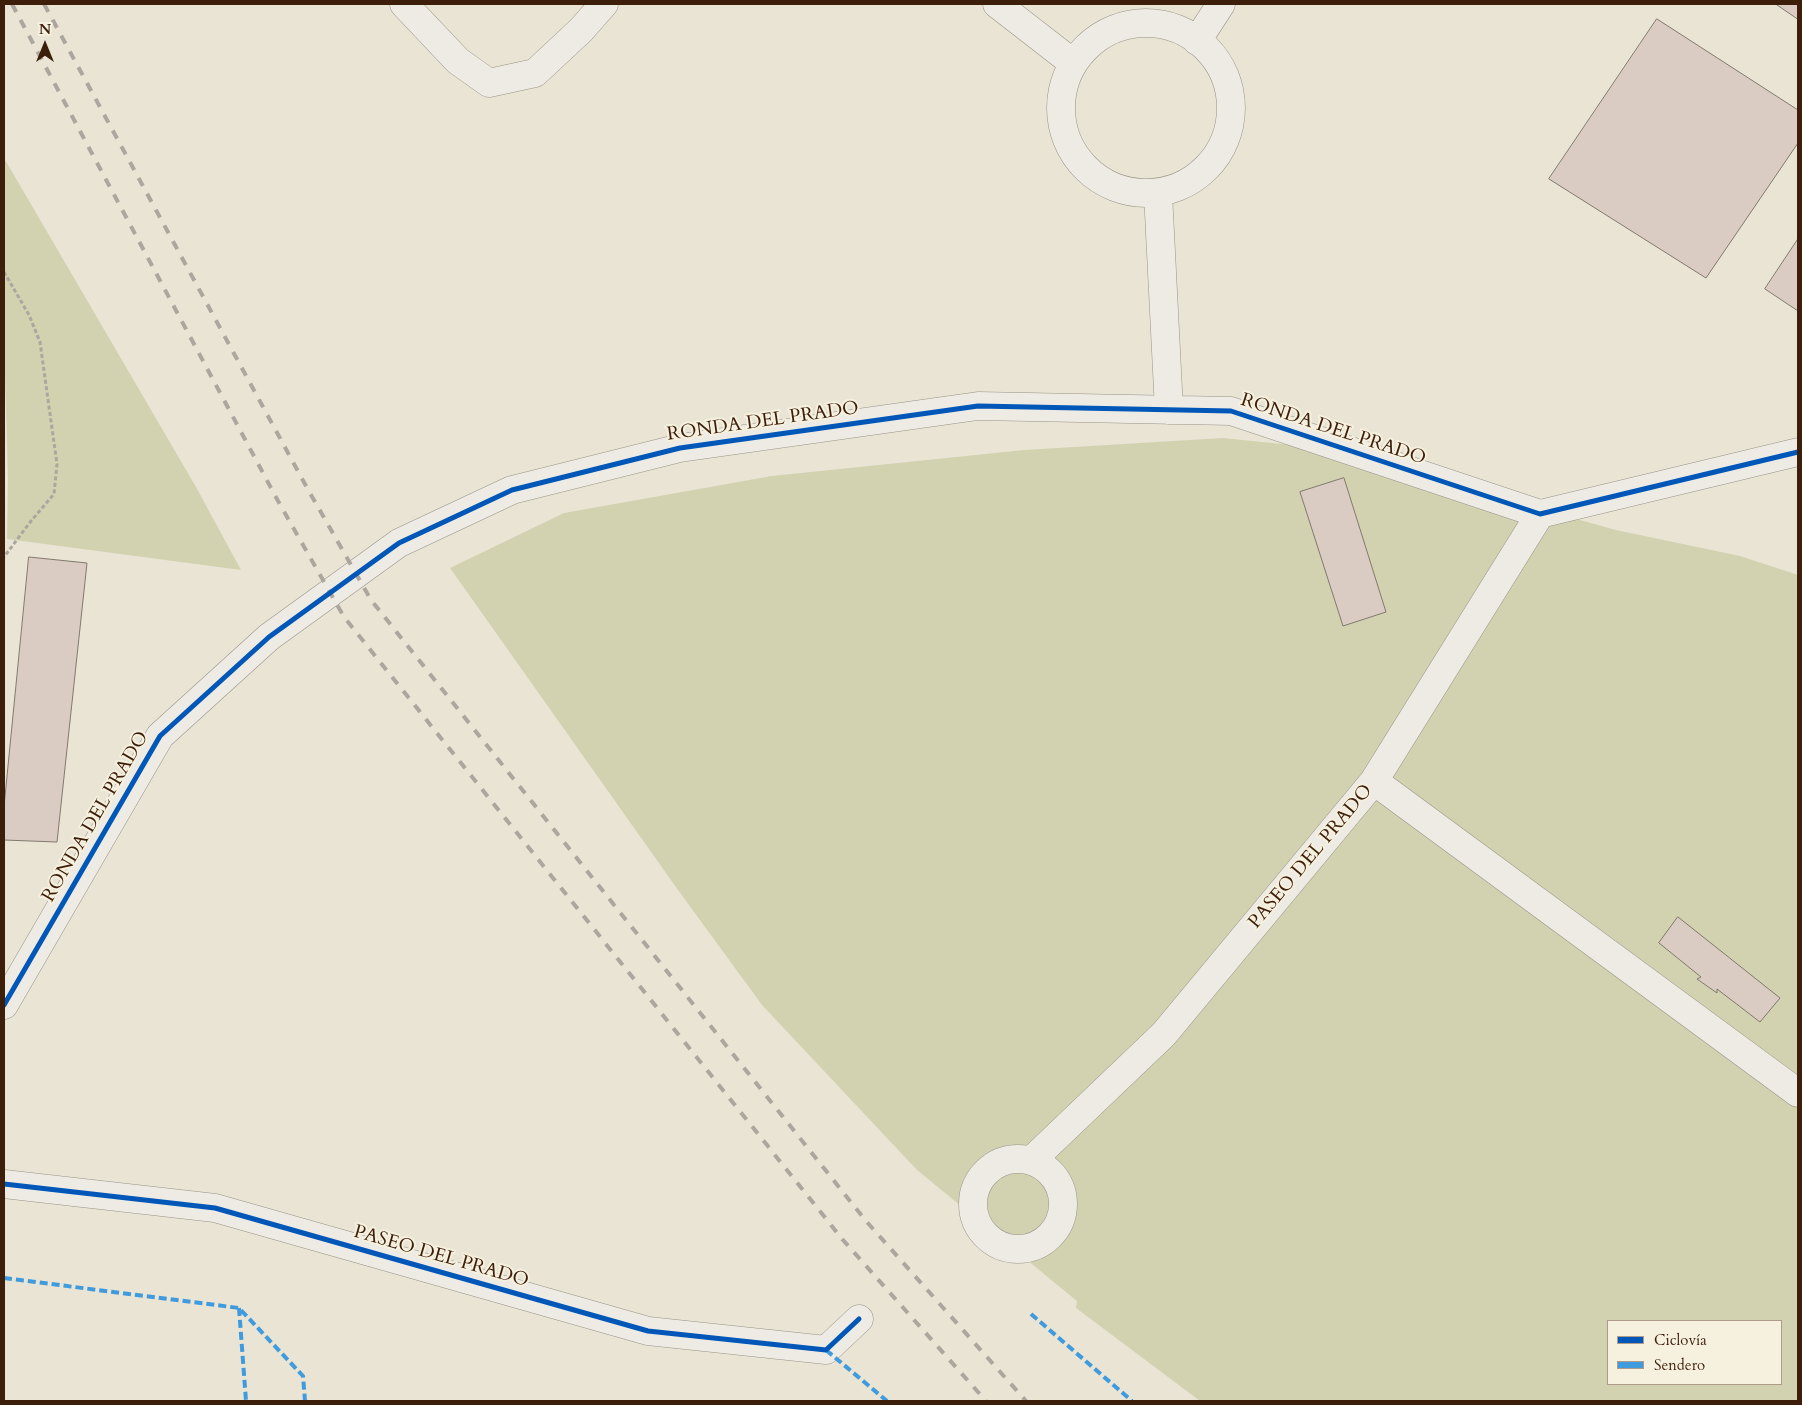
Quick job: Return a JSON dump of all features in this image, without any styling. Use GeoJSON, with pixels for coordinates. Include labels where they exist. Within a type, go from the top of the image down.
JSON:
{"type":"FeatureCollection","features":[{"type":"Feature","properties":{"kind":"street"},"geometry":{"type":"LineString","coordinates":[[404,4],[458,61],[489,83],[535,73],[581,30],[604,4]]}},
{"type":"Feature","properties":{"kind":"street"},"geometry":{"type":"LineString","coordinates":[[998,4],[1073,63]]}},
{"type":"Feature","properties":{"kind":"street"},"geometry":{"type":"LineString","coordinates":[[1197,41],[1220,4]]}},
{"type":"Feature","properties":{"kind":"street"},"geometry":{"type":"LineString","coordinates":[[1142,23],[1170,27],[1197,41],[1217,60],[1228,87],[1231,116],[1224,144],[1207,168],[1184,185],[1158,193],[1128,192],[1103,182],[1082,165],[1072,150],[1067,142],[1060,115],[1062,88],[1073,63],[1091,43],[1099,38],[1115,29],[1142,23]]}},
{"type":"Feature","properties":{"kind":"street"},"geometry":{"type":"LineString","coordinates":[[1158,193],[1169,410]]}},
{"type":"Feature","properties":{"kind":"street","name":"RONDA DEL PRADO"},"geometry":{"type":"LineString","coordinates":[[6,996],[160,736],[269,637],[399,543],[512,490],[680,448],[978,406],[1231,411],[1540,514]]}},
{"type":"Feature","properties":{"kind":"street"},"geometry":{"type":"LineString","coordinates":[[1540,514],[1798,452]]}},
{"type":"Feature","properties":{"kind":"street","name":"PASEO DEL PRADO"},"geometry":{"type":"LineString","coordinates":[[1032,1160],[1164,1034],[1374,780],[1540,514]]}},
{"type":"Feature","properties":{"kind":"street"},"geometry":{"type":"LineString","coordinates":[[1374,780],[1798,1093]]}},
{"type":"Feature","properties":{"kind":"street","name":"PASEO DEL PRADO"},"geometry":{"type":"LineString","coordinates":[[4,1184],[215,1208],[648,1332],[826,1350],[859,1319]]}},
{"type":"Feature","properties":{"kind":"path"},"geometry":{"type":"LineString","coordinates":[[4,272],[29,314],[40,342],[58,464],[54,494],[4,557]]}},
{"type":"Feature","properties":{"kind":"green space"},"geometry":{"type":"Polygon","coordinates":[[[4,158],[196,487],[241,570],[7,539],[4,158]]]}},
{"type":"Feature","properties":{"kind":"green space"},"geometry":{"type":"Polygon","coordinates":[[[1223,438],[1321,448],[1616,530],[1740,556],[1798,575],[1798,1401],[1200,1401],[1076,1308],[1077,1301],[917,1170],[762,1005],[678,890],[450,568],[564,513],[772,476],[1024,450],[1223,438]]]}},
{"type":"Feature","properties":{"kind":"building"},"geometry":{"type":"Polygon","coordinates":[[[1776,4],[1798,4],[1798,19],[1776,4]]]}},
{"type":"Feature","properties":{"kind":"building"},"geometry":{"type":"Polygon","coordinates":[[[1657,19],[1798,110],[1798,143],[1706,278],[1549,179],[1657,19]]]}},
{"type":"Feature","properties":{"kind":"building"},"geometry":{"type":"Polygon","coordinates":[[[1798,239],[1798,311],[1765,289],[1798,239]]]}},
{"type":"Feature","properties":{"kind":"building"},"geometry":{"type":"Polygon","coordinates":[[[1344,478],[1386,612],[1343,626],[1300,492],[1344,478]]]}},
{"type":"Feature","properties":{"kind":"building"},"geometry":{"type":"Polygon","coordinates":[[[29,557],[87,563],[57,842],[4,840],[4,807],[29,557]]]}},
{"type":"Feature","properties":{"kind":"building"},"geometry":{"type":"Polygon","coordinates":[[[1678,917],[1780,998],[1760,1022],[1717,989],[1717,993],[1697,979],[1701,977],[1659,943],[1678,917]]]}},
{"type":"Feature","properties":{"kind":"railway"},"geometry":{"type":"LineString","coordinates":[[12,4],[278,501],[344,617],[843,1240],[986,1401]]}},
{"type":"Feature","properties":{"kind":"railway"},"geometry":{"type":"LineString","coordinates":[[44,4],[306,486],[371,600],[866,1221],[1026,1401]]}},
{"type":"Feature","properties":{"kind":"marked path"},"geometry":{"type":"LineString","coordinates":[[4,1278],[239,1308],[303,1376],[305,1401]]}},
{"type":"Feature","properties":{"kind":"marked path"},"geometry":{"type":"LineString","coordinates":[[239,1308],[246,1401]]}},
{"type":"Feature","properties":{"kind":"marked path"},"geometry":{"type":"LineString","coordinates":[[1031,1314],[1132,1401]]}},
{"type":"Feature","properties":{"kind":"marked path"},"geometry":{"type":"LineString","coordinates":[[826,1350],[887,1401]]}},
{"type":"Feature","properties":{"kind":"cycle path"},"geometry":{"type":"LineString","coordinates":[[4,1005],[160,736],[269,637],[399,543],[512,490],[680,448],[978,406],[1231,411],[1540,514],[1798,452]]}},
{"type":"Feature","properties":{"kind":"cycle path"},"geometry":{"type":"LineString","coordinates":[[4,1184],[215,1208],[648,1331],[826,1350],[859,1319]]}}]}
